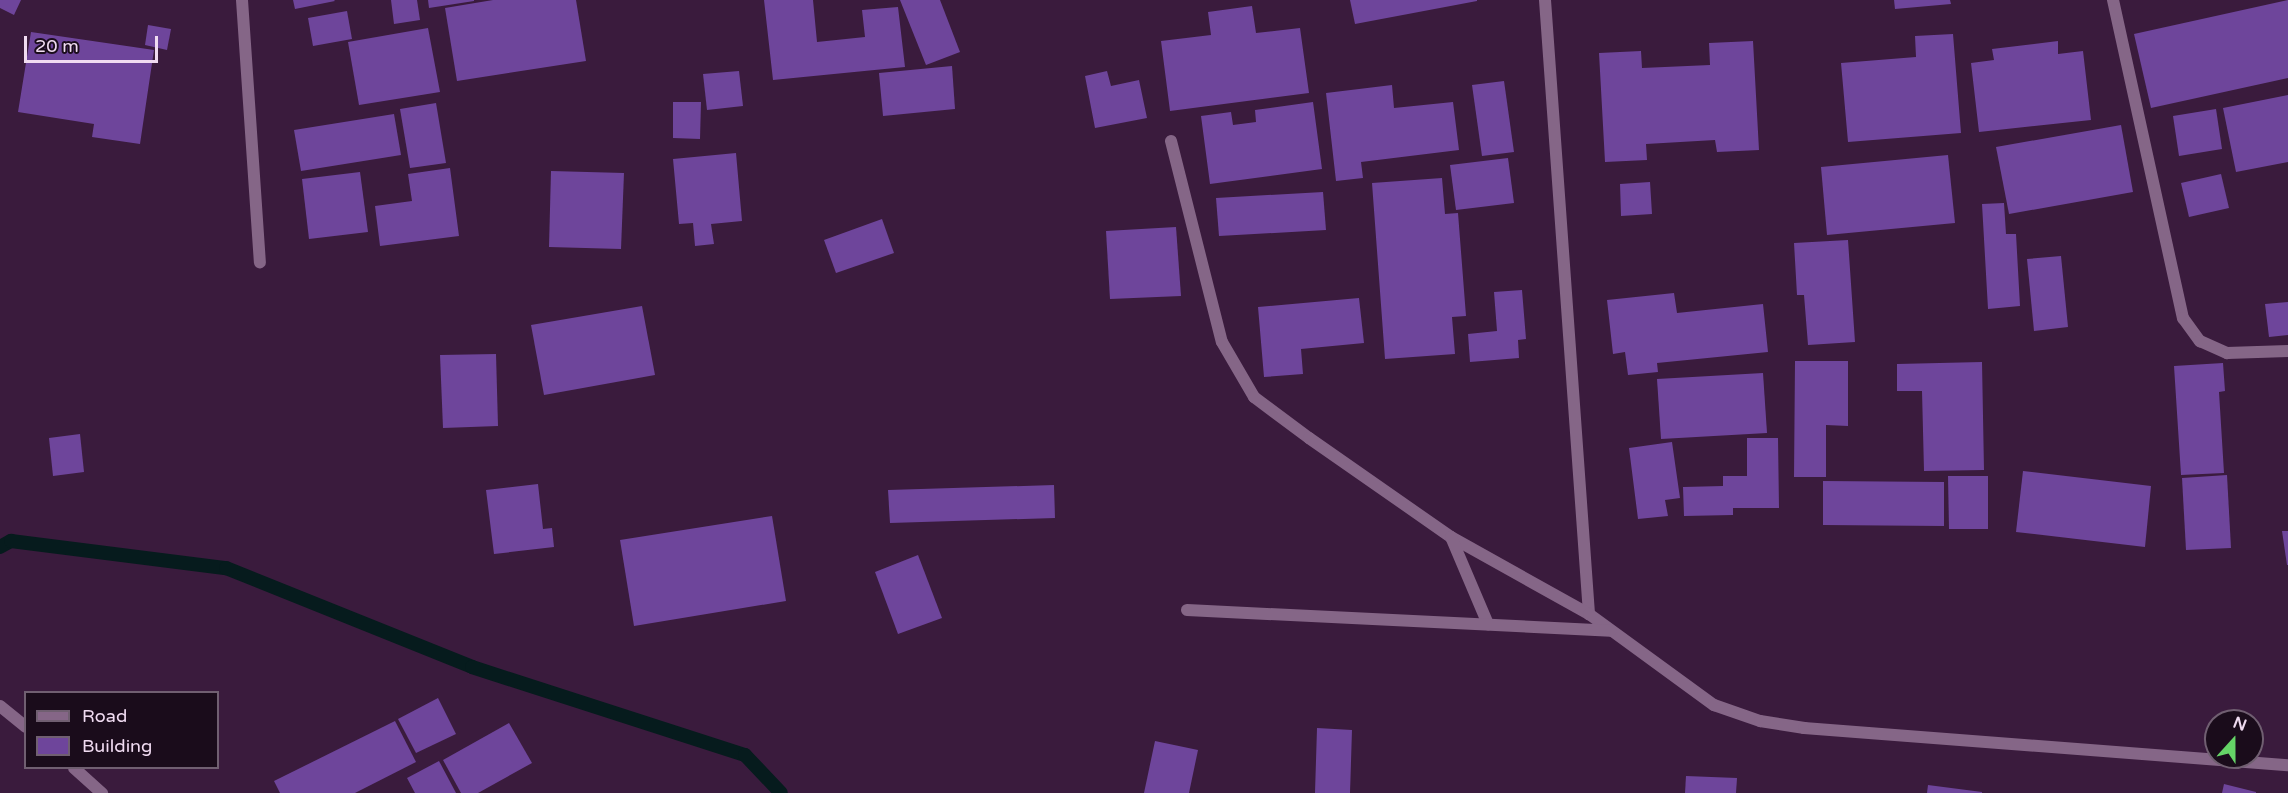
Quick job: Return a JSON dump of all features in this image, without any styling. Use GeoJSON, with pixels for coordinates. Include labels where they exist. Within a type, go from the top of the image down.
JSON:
{"type":"FeatureCollection","features":[{"type":"Feature","properties":{"kind":"street"},"geometry":{"type":"LineString","coordinates":[[242,0],[260,262]]}},
{"type":"Feature","properties":{"kind":"street"},"geometry":{"type":"LineString","coordinates":[[1545,0],[1589,615]]}},
{"type":"Feature","properties":{"kind":"street"},"geometry":{"type":"LineString","coordinates":[[2113,0],[2183,318],[2200,341],[2227,353],[2288,351]]}},
{"type":"Feature","properties":{"kind":"street"},"geometry":{"type":"LineString","coordinates":[[1171,141],[1222,342],[1254,397],[1452,537],[1589,615],[1714,705],[1760,721],[1804,728],[2288,765]]}},
{"type":"Feature","properties":{"kind":"street"},"geometry":{"type":"LineString","coordinates":[[1452,537],[1488,624]]}},
{"type":"Feature","properties":{"kind":"street"},"geometry":{"type":"LineString","coordinates":[[1187,610],[1610,631]]}},
{"type":"Feature","properties":{"kind":"street"},"geometry":{"type":"LineString","coordinates":[[0,706],[24,725]]}},
{"type":"Feature","properties":{"kind":"street"},"geometry":{"type":"LineString","coordinates":[[75,769],[102,793]]}},
{"type":"Feature","properties":{"kind":"building"},"geometry":{"type":"Polygon","coordinates":[[[0,0],[21,0],[14,15],[0,8],[0,0]]]}},
{"type":"Feature","properties":{"kind":"building"},"geometry":{"type":"Polygon","coordinates":[[[293,0],[334,0],[335,1],[295,9],[293,0]]]}},
{"type":"Feature","properties":{"kind":"building"},"geometry":{"type":"Polygon","coordinates":[[[391,0],[417,0],[420,20],[394,24],[391,0]]]}},
{"type":"Feature","properties":{"kind":"building"},"geometry":{"type":"Polygon","coordinates":[[[428,0],[474,0],[474,1],[429,8],[428,0]]]}},
{"type":"Feature","properties":{"kind":"building"},"geometry":{"type":"Polygon","coordinates":[[[493,0],[576,0],[586,61],[457,81],[445,8],[493,0]]]}},
{"type":"Feature","properties":{"kind":"building"},"geometry":{"type":"Polygon","coordinates":[[[764,0],[813,0],[817,42],[865,37],[862,10],[898,7],[905,67],[773,80],[764,0]]]}},
{"type":"Feature","properties":{"kind":"building"},"geometry":{"type":"Polygon","coordinates":[[[900,0],[940,0],[960,52],[926,65],[900,0]]]}},
{"type":"Feature","properties":{"kind":"building"},"geometry":{"type":"Polygon","coordinates":[[[1350,0],[1477,0],[1477,1],[1355,24],[1350,0]]]}},
{"type":"Feature","properties":{"kind":"building"},"geometry":{"type":"Polygon","coordinates":[[[1894,0],[1950,0],[1951,4],[1895,9],[1894,0]]]}},
{"type":"Feature","properties":{"kind":"building"},"geometry":{"type":"Polygon","coordinates":[[[2288,0],[2288,78],[2151,108],[2134,34],[2288,0]]]}},
{"type":"Feature","properties":{"kind":"building"},"geometry":{"type":"Polygon","coordinates":[[[1252,6],[1256,33],[1300,28],[1309,93],[1170,111],[1161,41],[1211,35],[1208,12],[1252,6]]]}},
{"type":"Feature","properties":{"kind":"building"},"geometry":{"type":"Polygon","coordinates":[[[347,11],[352,39],[313,46],[308,18],[347,11]]]}},
{"type":"Feature","properties":{"kind":"building"},"geometry":{"type":"Polygon","coordinates":[[[148,25],[171,29],[167,50],[145,45],[148,25]]]}},
{"type":"Feature","properties":{"kind":"building"},"geometry":{"type":"Polygon","coordinates":[[[428,28],[440,92],[359,105],[348,42],[428,28]]]}},
{"type":"Feature","properties":{"kind":"building"},"geometry":{"type":"Polygon","coordinates":[[[31,32],[154,50],[140,144],[92,137],[94,124],[18,112],[31,32]]]}},
{"type":"Feature","properties":{"kind":"building"},"geometry":{"type":"Polygon","coordinates":[[[1953,34],[1961,133],[1848,142],[1841,63],[1916,57],[1915,36],[1953,34]]]}},
{"type":"Feature","properties":{"kind":"building"},"geometry":{"type":"Polygon","coordinates":[[[1753,41],[1759,150],[1717,152],[1715,140],[1646,144],[1647,160],[1605,162],[1599,53],[1641,51],[1642,68],[1710,65],[1709,43],[1753,41]]]}},
{"type":"Feature","properties":{"kind":"building"},"geometry":{"type":"Polygon","coordinates":[[[2058,41],[2058,54],[2083,51],[2091,120],[1979,132],[1971,63],[1994,60],[1992,49],[2058,41]]]}},
{"type":"Feature","properties":{"kind":"building"},"geometry":{"type":"Polygon","coordinates":[[[952,66],[955,109],[883,116],[879,73],[952,66]]]}},
{"type":"Feature","properties":{"kind":"building"},"geometry":{"type":"Polygon","coordinates":[[[739,71],[743,106],[707,110],[703,74],[739,71]]]}},
{"type":"Feature","properties":{"kind":"building"},"geometry":{"type":"Polygon","coordinates":[[[1107,71],[1111,86],[1139,80],[1147,118],[1095,128],[1085,76],[1107,71]]]}},
{"type":"Feature","properties":{"kind":"building"},"geometry":{"type":"Polygon","coordinates":[[[1504,81],[1514,152],[1482,156],[1472,85],[1504,81]]]}},
{"type":"Feature","properties":{"kind":"building"},"geometry":{"type":"Polygon","coordinates":[[[1392,85],[1394,108],[1453,102],[1459,150],[1361,162],[1363,178],[1336,181],[1326,93],[1392,85]]]}},
{"type":"Feature","properties":{"kind":"building"},"geometry":{"type":"Polygon","coordinates":[[[2288,95],[2288,162],[2236,172],[2223,108],[2288,95]]]}},
{"type":"Feature","properties":{"kind":"building"},"geometry":{"type":"Polygon","coordinates":[[[673,102],[701,102],[700,139],[673,138],[673,102]]]}},
{"type":"Feature","properties":{"kind":"building"},"geometry":{"type":"Polygon","coordinates":[[[1313,102],[1322,169],[1210,184],[1201,116],[1231,112],[1233,125],[1256,122],[1255,110],[1313,102]]]}},
{"type":"Feature","properties":{"kind":"building"},"geometry":{"type":"Polygon","coordinates":[[[436,103],[446,163],[410,168],[400,109],[436,103]]]}},
{"type":"Feature","properties":{"kind":"building"},"geometry":{"type":"Polygon","coordinates":[[[2216,109],[2222,149],[2179,156],[2173,116],[2216,109]]]}},
{"type":"Feature","properties":{"kind":"building"},"geometry":{"type":"Polygon","coordinates":[[[394,114],[401,155],[301,171],[294,130],[394,114]]]}},
{"type":"Feature","properties":{"kind":"building"},"geometry":{"type":"Polygon","coordinates":[[[2121,125],[2133,192],[2009,214],[1996,147],[2121,125]]]}},
{"type":"Feature","properties":{"kind":"building"},"geometry":{"type":"Polygon","coordinates":[[[736,153],[742,221],[711,224],[714,244],[695,246],[693,223],[679,224],[673,159],[736,153]]]}},
{"type":"Feature","properties":{"kind":"building"},"geometry":{"type":"Polygon","coordinates":[[[1948,155],[1955,223],[1827,235],[1821,167],[1948,155]]]}},
{"type":"Feature","properties":{"kind":"building"},"geometry":{"type":"Polygon","coordinates":[[[1508,158],[1514,203],[1456,210],[1450,165],[1508,158]]]}},
{"type":"Feature","properties":{"kind":"building"},"geometry":{"type":"Polygon","coordinates":[[[450,168],[459,236],[380,246],[375,206],[412,201],[408,174],[450,168]]]}},
{"type":"Feature","properties":{"kind":"building"},"geometry":{"type":"Polygon","coordinates":[[[551,171],[624,173],[621,249],[549,247],[551,171]]]}},
{"type":"Feature","properties":{"kind":"building"},"geometry":{"type":"Polygon","coordinates":[[[360,172],[368,232],[309,239],[302,179],[360,172]]]}},
{"type":"Feature","properties":{"kind":"building"},"geometry":{"type":"Polygon","coordinates":[[[2221,174],[2229,208],[2189,217],[2181,183],[2221,174]]]}},
{"type":"Feature","properties":{"kind":"building"},"geometry":{"type":"Polygon","coordinates":[[[1442,178],[1445,214],[1458,213],[1466,316],[1452,317],[1455,354],[1385,359],[1372,183],[1442,178]]]}},
{"type":"Feature","properties":{"kind":"building"},"geometry":{"type":"Polygon","coordinates":[[[1650,182],[1652,214],[1621,216],[1620,184],[1650,182]]]}},
{"type":"Feature","properties":{"kind":"building"},"geometry":{"type":"Polygon","coordinates":[[[1323,192],[1326,230],[1219,236],[1216,198],[1323,192]]]}},
{"type":"Feature","properties":{"kind":"building"},"geometry":{"type":"Polygon","coordinates":[[[2004,203],[2006,234],[2016,234],[2020,306],[1988,309],[1982,204],[2004,203]]]}},
{"type":"Feature","properties":{"kind":"building"},"geometry":{"type":"Polygon","coordinates":[[[882,219],[894,253],[836,273],[824,240],[882,219]]]}},
{"type":"Feature","properties":{"kind":"building"},"geometry":{"type":"Polygon","coordinates":[[[1176,227],[1181,296],[1110,299],[1106,231],[1176,227]]]}},
{"type":"Feature","properties":{"kind":"building"},"geometry":{"type":"Polygon","coordinates":[[[1848,240],[1855,342],[1808,345],[1804,295],[1797,295],[1794,243],[1848,240]]]}},
{"type":"Feature","properties":{"kind":"building"},"geometry":{"type":"Polygon","coordinates":[[[2061,256],[2068,327],[2034,331],[2027,259],[2061,256]]]}},
{"type":"Feature","properties":{"kind":"building"},"geometry":{"type":"Polygon","coordinates":[[[1522,290],[1526,339],[1518,340],[1519,358],[1470,362],[1468,334],[1497,331],[1494,292],[1522,290]]]}},
{"type":"Feature","properties":{"kind":"building"},"geometry":{"type":"Polygon","coordinates":[[[1674,293],[1677,313],[1763,304],[1768,352],[1657,363],[1658,372],[1628,375],[1625,352],[1613,354],[1607,300],[1674,293]]]}},
{"type":"Feature","properties":{"kind":"building"},"geometry":{"type":"Polygon","coordinates":[[[1359,298],[1364,343],[1301,349],[1303,374],[1264,377],[1258,307],[1359,298]]]}},
{"type":"Feature","properties":{"kind":"building"},"geometry":{"type":"Polygon","coordinates":[[[2288,302],[2288,335],[2269,337],[2265,304],[2288,302]]]}},
{"type":"Feature","properties":{"kind":"building"},"geometry":{"type":"Polygon","coordinates":[[[642,306],[655,375],[544,395],[531,325],[642,306]]]}},
{"type":"Feature","properties":{"kind":"building"},"geometry":{"type":"Polygon","coordinates":[[[496,354],[498,426],[443,428],[440,355],[496,354]]]}},
{"type":"Feature","properties":{"kind":"building"},"geometry":{"type":"Polygon","coordinates":[[[1795,361],[1848,361],[1848,426],[1826,425],[1826,477],[1794,477],[1795,361]]]}},
{"type":"Feature","properties":{"kind":"building"},"geometry":{"type":"Polygon","coordinates":[[[1982,362],[1984,470],[1924,471],[1922,391],[1897,391],[1897,364],[1982,362]]]}},
{"type":"Feature","properties":{"kind":"building"},"geometry":{"type":"Polygon","coordinates":[[[2223,363],[2225,391],[2219,392],[2224,473],[2181,475],[2174,366],[2223,363]]]}},
{"type":"Feature","properties":{"kind":"building"},"geometry":{"type":"Polygon","coordinates":[[[1763,373],[1767,433],[1661,439],[1657,379],[1763,373]]]}},
{"type":"Feature","properties":{"kind":"building"},"geometry":{"type":"Polygon","coordinates":[[[80,434],[84,472],[53,476],[49,438],[80,434]]]}},
{"type":"Feature","properties":{"kind":"building"},"geometry":{"type":"Polygon","coordinates":[[[1747,438],[1778,438],[1779,508],[1733,508],[1733,515],[1684,516],[1683,487],[1723,486],[1723,476],[1747,476],[1747,438]]]}},
{"type":"Feature","properties":{"kind":"building"},"geometry":{"type":"Polygon","coordinates":[[[1672,442],[1680,498],[1665,500],[1668,516],[1638,519],[1629,448],[1672,442]]]}},
{"type":"Feature","properties":{"kind":"building"},"geometry":{"type":"Polygon","coordinates":[[[2023,471],[2151,486],[2145,547],[2016,532],[2023,471]]]}},
{"type":"Feature","properties":{"kind":"building"},"geometry":{"type":"Polygon","coordinates":[[[2227,475],[2231,548],[2186,550],[2182,478],[2227,475]]]}},
{"type":"Feature","properties":{"kind":"building"},"geometry":{"type":"Polygon","coordinates":[[[1948,476],[1988,476],[1988,529],[1949,529],[1948,476]]]}},
{"type":"Feature","properties":{"kind":"building"},"geometry":{"type":"Polygon","coordinates":[[[1823,481],[1944,482],[1944,526],[1823,525],[1823,481]]]}},
{"type":"Feature","properties":{"kind":"building"},"geometry":{"type":"Polygon","coordinates":[[[538,484],[543,529],[552,528],[554,547],[494,554],[486,490],[538,484]]]}},
{"type":"Feature","properties":{"kind":"building"},"geometry":{"type":"Polygon","coordinates":[[[1054,485],[1055,518],[890,523],[888,490],[1054,485]]]}},
{"type":"Feature","properties":{"kind":"building"},"geometry":{"type":"Polygon","coordinates":[[[772,516],[786,601],[634,626],[620,540],[772,516]]]}},
{"type":"Feature","properties":{"kind":"building"},"geometry":{"type":"Polygon","coordinates":[[[2282,531],[2288,531],[2288,565],[2287,565],[2282,531]]]}},
{"type":"Feature","properties":{"kind":"building"},"geometry":{"type":"Polygon","coordinates":[[[918,555],[942,618],[898,634],[875,572],[918,555]]]}},
{"type":"Feature","properties":{"kind":"building"},"geometry":{"type":"Polygon","coordinates":[[[438,698],[456,734],[416,753],[398,719],[438,698]]]}},
{"type":"Feature","properties":{"kind":"building"},"geometry":{"type":"Polygon","coordinates":[[[395,721],[416,762],[355,793],[280,793],[274,781],[395,721]]]}},
{"type":"Feature","properties":{"kind":"building"},"geometry":{"type":"Polygon","coordinates":[[[509,723],[532,763],[478,793],[461,793],[443,760],[509,723]]]}},
{"type":"Feature","properties":{"kind":"building"},"geometry":{"type":"Polygon","coordinates":[[[1317,728],[1352,730],[1350,793],[1315,793],[1317,728]]]}},
{"type":"Feature","properties":{"kind":"building"},"geometry":{"type":"Polygon","coordinates":[[[1155,741],[1198,750],[1189,793],[1144,793],[1155,741]]]}},
{"type":"Feature","properties":{"kind":"building"},"geometry":{"type":"Polygon","coordinates":[[[439,761],[456,793],[415,793],[407,778],[439,761]]]}},
{"type":"Feature","properties":{"kind":"building"},"geometry":{"type":"Polygon","coordinates":[[[1686,776],[1737,778],[1736,793],[1685,793],[1686,776]]]}},
{"type":"Feature","properties":{"kind":"building"},"geometry":{"type":"Polygon","coordinates":[[[2224,784],[2256,792],[2256,793],[2222,793],[2224,784]]]}},
{"type":"Feature","properties":{"kind":"building"},"geometry":{"type":"Polygon","coordinates":[[[1928,785],[1982,792],[1982,793],[1927,793],[1928,785]]]}},
{"type":"Feature","properties":{"kind":"waterway"},"geometry":{"type":"LineString","coordinates":[[0,547],[11,541],[226,568],[472,667],[745,755],[781,793]]}}]}
